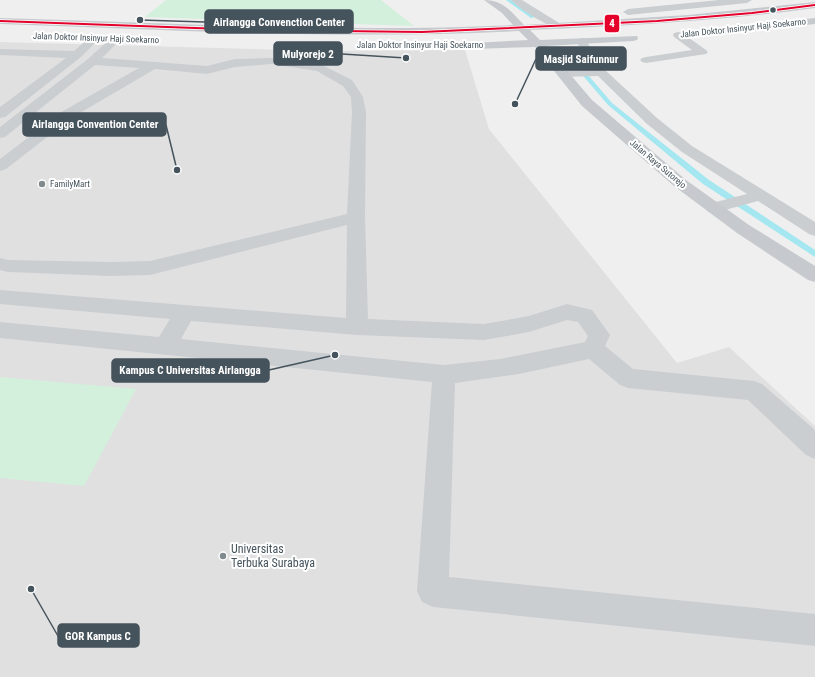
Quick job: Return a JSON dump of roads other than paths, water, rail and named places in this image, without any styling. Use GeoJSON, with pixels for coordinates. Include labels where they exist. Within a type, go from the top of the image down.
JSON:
{"type":"FeatureCollection","features":[{"type":"Feature","properties":{"kind":"main road","name":"Jalan Raya Sutorejo"},"geometry":{"type":"LineString","coordinates":[[489,0],[527,28],[543,44],[567,74],[587,103],[680,183],[719,206],[743,229],[815,276]]}},
{"type":"Feature","properties":{"kind":"main road","name":"Jalan Doktor Insinyur Haji Soekarno"},"geometry":{"type":"LineString","coordinates":[[0,21],[400,32],[468,31],[548,26],[642,23],[724,16],[815,5]]}},
{"type":"Feature","properties":{"kind":"main road"},"geometry":{"type":"LineString","coordinates":[[797,8],[815,10]]}},
{"type":"Feature","properties":{"kind":"main road"},"geometry":{"type":"LineString","coordinates":[[468,31],[492,22],[505,11]]}},
{"type":"Feature","properties":{"kind":"main road","name":"Jalan Doktor Insinyur Haji Soekarno"},"geometry":{"type":"LineString","coordinates":[[674,35],[815,21]]}},
{"type":"Feature","properties":{"kind":"main road","name":"Jalan Doktor Insinyur Haji Soekarno"},"geometry":{"type":"LineString","coordinates":[[460,46],[543,44],[640,37]]}},
{"type":"Feature","properties":{"kind":"main road","name":"Jalan Doktor Insinyur Haji Soekarno"},"geometry":{"type":"LineString","coordinates":[[79,38],[120,40]]}},
{"type":"Feature","properties":{"kind":"street"},"geometry":{"type":"LineString","coordinates":[[516,0],[540,16],[559,26]]}},
{"type":"Feature","properties":{"kind":"street"},"geometry":{"type":"LineString","coordinates":[[628,12],[698,2],[747,0]]}},
{"type":"Feature","properties":{"kind":"street"},"geometry":{"type":"LineString","coordinates":[[698,2],[724,16]]}},
{"type":"Feature","properties":{"kind":"street"},"geometry":{"type":"LineString","coordinates":[[646,60],[702,52],[674,35]]}},
{"type":"Feature","properties":{"kind":"street"},"geometry":{"type":"LineString","coordinates":[[0,114],[76,55],[84,46],[95,38]]}},
{"type":"Feature","properties":{"kind":"street"},"geometry":{"type":"LineString","coordinates":[[0,134],[36,113],[92,61],[120,40]]}},
{"type":"Feature","properties":{"kind":"street"},"geometry":{"type":"LineString","coordinates":[[576,41],[598,72],[652,121],[687,149],[753,198],[815,230]]}},
{"type":"Feature","properties":{"kind":"street"},"geometry":{"type":"LineString","coordinates":[[0,52],[76,55]]}},
{"type":"Feature","properties":{"kind":"street"},"geometry":{"type":"LineString","coordinates":[[5,63],[22,53]]}},
{"type":"Feature","properties":{"kind":"street"},"geometry":{"type":"LineString","coordinates":[[92,61],[207,70],[235,63],[271,61],[320,68],[348,83],[357,97],[359,112],[356,217],[357,327]]}},
{"type":"Feature","properties":{"kind":"street"},"geometry":{"type":"LineString","coordinates":[[0,166],[68,114],[152,66]]}},
{"type":"Feature","properties":{"kind":"street"},"geometry":{"type":"LineString","coordinates":[[567,74],[598,72]]}},
{"type":"Feature","properties":{"kind":"street"},"geometry":{"type":"LineString","coordinates":[[14,103],[36,113]]}},
{"type":"Feature","properties":{"kind":"street"},"geometry":{"type":"LineString","coordinates":[[0,120],[36,113],[68,114]]}},
{"type":"Feature","properties":{"kind":"street"},"geometry":{"type":"LineString","coordinates":[[719,206],[753,198]]}},
{"type":"Feature","properties":{"kind":"street"},"geometry":{"type":"LineString","coordinates":[[0,264],[8,266],[111,269],[150,268],[356,217]]}},
{"type":"Feature","properties":{"kind":"street"},"geometry":{"type":"LineString","coordinates":[[0,297],[357,327],[484,332],[529,324],[567,312],[585,316],[599,335],[593,349]]}},
{"type":"Feature","properties":{"kind":"street"},"geometry":{"type":"LineString","coordinates":[[165,347],[185,312]]}},
{"type":"Feature","properties":{"kind":"street"},"geometry":{"type":"LineString","coordinates":[[0,330],[444,374],[473,373],[520,365],[593,349]]}},
{"type":"Feature","properties":{"kind":"street"},"geometry":{"type":"LineString","coordinates":[[593,349],[628,378],[754,391],[815,447]]}},
{"type":"Feature","properties":{"kind":"street"},"geometry":{"type":"LineString","coordinates":[[444,374],[433,592],[815,630]]}},
{"type":"Feature","properties":{"kind":"waterway"},"geometry":{"type":"LineString","coordinates":[[508,0],[533,17]]}},
{"type":"Feature","properties":{"kind":"waterway"},"geometry":{"type":"LineString","coordinates":[[569,56],[610,104],[706,182],[815,254]]}},
{"type":"Feature","properties":{"kind":"place","name":"Airlangga Convenction Center"},"geometry":{"type":"Point","coordinates":[140,20]}},
{"type":"Feature","properties":{"kind":"place","name":"Mulyorejo 2"},"geometry":{"type":"Point","coordinates":[406,58]}},
{"type":"Feature","properties":{"kind":"place","name":"Masjid Saifunnur"},"geometry":{"type":"Point","coordinates":[515,104]}},
{"type":"Feature","properties":{"kind":"place","name":"Airlangga Convention Center"},"geometry":{"type":"Point","coordinates":[177,170]}},
{"type":"Feature","properties":{"kind":"place","name":"FamilyMart"},"geometry":{"type":"Point","coordinates":[42,184]}},
{"type":"Feature","properties":{"kind":"place","name":"Kampus C Universitas Airlangga"},"geometry":{"type":"Point","coordinates":[335,355]}},
{"type":"Feature","properties":{"kind":"place","name":"Universitas Terbuka Surabaya"},"geometry":{"type":"Point","coordinates":[223,556]}},
{"type":"Feature","properties":{"kind":"place","name":"GOR Kampus C"},"geometry":{"type":"Point","coordinates":[31,589]}}]}
